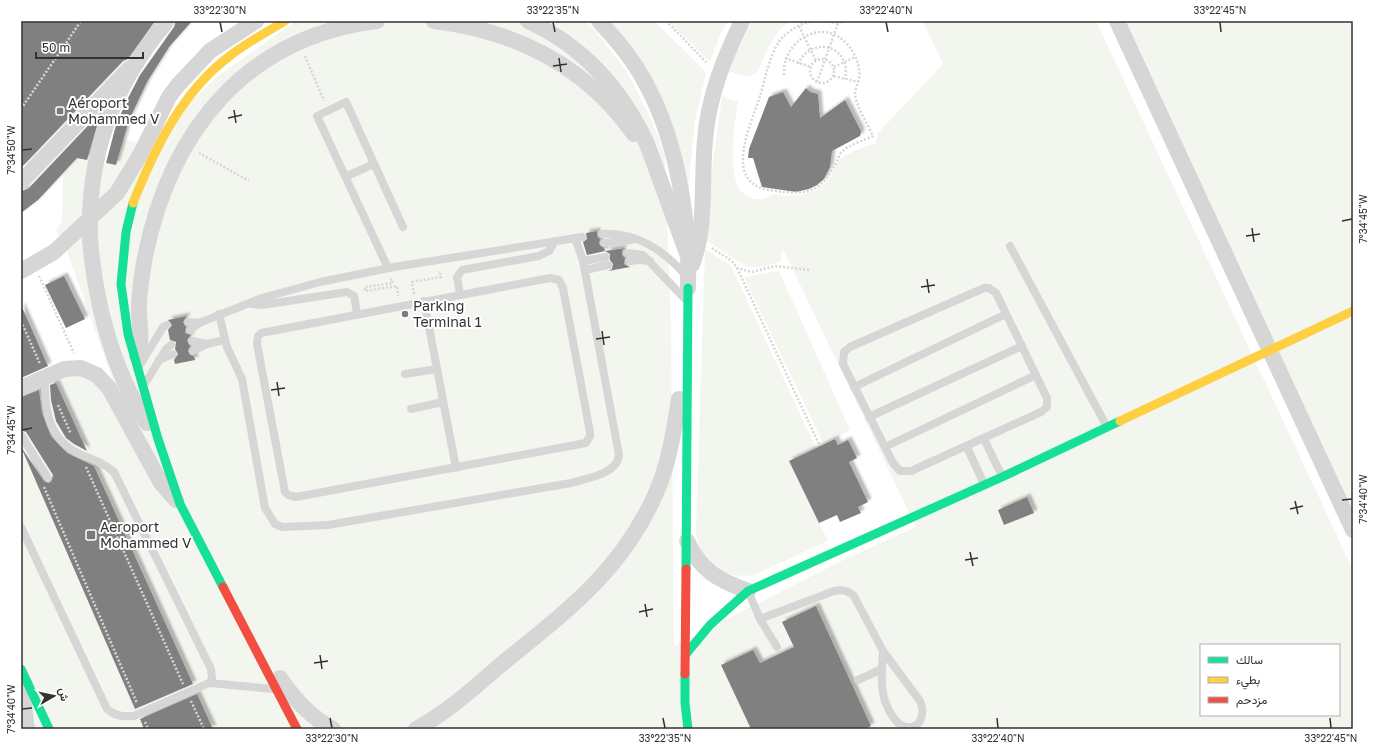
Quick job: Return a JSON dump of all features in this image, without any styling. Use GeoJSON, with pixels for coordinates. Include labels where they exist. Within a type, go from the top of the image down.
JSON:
{"type":"FeatureCollection","features":[{"type":"Feature","properties":{"kind":"street"},"geometry":{"type":"LineString","coordinates":[[21,182],[136,62],[167,21]]}},
{"type":"Feature","properties":{"kind":"street"},"geometry":{"type":"LineString","coordinates":[[226,48],[256,21]]}},
{"type":"Feature","properties":{"kind":"street"},"geometry":{"type":"LineString","coordinates":[[285,21],[262,34],[198,61],[169,97],[145,157],[126,232],[122,261],[124,312],[158,439],[180,504],[297,729]]}},
{"type":"Feature","properties":{"kind":"street"},"geometry":{"type":"LineString","coordinates":[[137,364],[140,343],[139,308],[142,275],[151,232],[164,191],[185,145],[214,106],[228,91],[264,62],[298,41],[316,34],[344,26],[377,21]]}},
{"type":"Feature","properties":{"kind":"street"},"geometry":{"type":"LineString","coordinates":[[434,21],[463,25],[500,34],[558,61],[592,88],[615,111],[653,162]]}},
{"type":"Feature","properties":{"kind":"street"},"geometry":{"type":"LineString","coordinates":[[528,21],[566,43],[594,66],[619,95],[639,127],[688,256]]}},
{"type":"Feature","properties":{"kind":"street"},"geometry":{"type":"LineString","coordinates":[[599,21],[630,58],[645,82],[667,132],[680,186],[685,219],[688,256],[685,703],[688,729]]}},
{"type":"Feature","properties":{"kind":"street"},"geometry":{"type":"LineString","coordinates":[[688,289],[700,243],[705,139],[710,108],[720,72],[742,21]]}},
{"type":"Feature","properties":{"kind":"street"},"geometry":{"type":"LineString","coordinates":[[1116,21],[1353,530]]}},
{"type":"Feature","properties":{"kind":"street"},"geometry":{"type":"LineString","coordinates":[[136,62],[115,100],[101,141],[91,192],[90,239],[95,286],[107,332],[134,398],[158,439]]}},
{"type":"Feature","properties":{"kind":"street"},"geometry":{"type":"LineString","coordinates":[[28,268],[54,252],[117,193],[145,157]]}},
{"type":"Feature","properties":{"kind":"street"},"geometry":{"type":"LineString","coordinates":[[686,654],[710,625],[748,592],[1002,477],[1353,311]]}},
{"type":"Feature","properties":{"kind":"street"},"geometry":{"type":"LineString","coordinates":[[416,729],[444,712],[553,622],[600,580],[621,555],[640,527],[657,492],[673,440],[687,354]]}},
{"type":"Feature","properties":{"kind":"street"},"geometry":{"type":"LineString","coordinates":[[21,388],[44,372],[81,368],[97,375],[109,388],[161,483],[180,504]]}},
{"type":"Feature","properties":{"kind":"street"},"geometry":{"type":"LineString","coordinates":[[686,539],[693,555],[705,569],[719,580],[748,592]]}},
{"type":"Feature","properties":{"kind":"street"},"geometry":{"type":"LineString","coordinates":[[253,646],[273,668],[297,702],[320,722],[333,729]]}},
{"type":"Feature","properties":{"kind":"street"},"geometry":{"type":"LineString","coordinates":[[21,669],[49,729]]}},
{"type":"Feature","properties":{"kind":"street"},"geometry":{"type":"LineString","coordinates":[[21,682],[26,729]]}},
{"type":"Feature","properties":{"kind":"street"},"geometry":{"type":"LineString","coordinates":[[685,703],[696,729]]}},
{"type":"Feature","properties":{"kind":"lane"},"geometry":{"type":"LineString","coordinates":[[388,268],[347,176],[317,116],[346,102],[403,227]]}},
{"type":"Feature","properties":{"kind":"lane"},"geometry":{"type":"LineString","coordinates":[[347,176],[374,164]]}},
{"type":"Feature","properties":{"kind":"lane"},"geometry":{"type":"LineString","coordinates":[[602,234],[618,234],[634,239],[663,253],[688,289]]}},
{"type":"Feature","properties":{"kind":"lane"},"geometry":{"type":"LineString","coordinates":[[189,326],[219,314],[251,304],[262,298],[388,268],[579,238],[582,247],[583,261],[619,458],[616,465],[605,473],[571,483],[328,525],[286,528],[278,526],[270,518],[265,508],[242,380],[224,340],[219,314]]}},
{"type":"Feature","properties":{"kind":"lane"},"geometry":{"type":"LineString","coordinates":[[604,243],[634,239]]}},
{"type":"Feature","properties":{"kind":"lane"},"geometry":{"type":"LineString","coordinates":[[460,294],[457,277],[462,270],[539,256],[549,251],[555,241]]}},
{"type":"Feature","properties":{"kind":"lane"},"geometry":{"type":"LineString","coordinates":[[1010,246],[1108,427]]}},
{"type":"Feature","properties":{"kind":"lane"},"geometry":{"type":"LineString","coordinates":[[583,261],[606,257]]}},
{"type":"Feature","properties":{"kind":"lane"},"geometry":{"type":"LineString","coordinates":[[628,257],[650,262],[688,289]]}},
{"type":"Feature","properties":{"kind":"lane"},"geometry":{"type":"LineString","coordinates":[[585,270],[608,266]]}},
{"type":"Feature","properties":{"kind":"lane"},"geometry":{"type":"LineString","coordinates":[[550,278],[559,280],[563,288],[590,436],[586,443],[582,445],[296,497],[288,495],[285,492],[257,340],[261,333],[460,294],[550,278]]}},
{"type":"Feature","properties":{"kind":"lane"},"geometry":{"type":"LineString","coordinates":[[984,288],[989,288],[996,293],[1006,314],[1048,402],[1045,410],[984,439],[906,472],[895,468],[842,360],[844,352],[850,347],[984,288]]}},
{"type":"Feature","properties":{"kind":"lane"},"geometry":{"type":"LineString","coordinates":[[251,304],[262,305],[347,292],[354,296],[358,313]]}},
{"type":"Feature","properties":{"kind":"lane"},"geometry":{"type":"LineString","coordinates":[[424,301],[456,468]]}},
{"type":"Feature","properties":{"kind":"lane"},"geometry":{"type":"LineString","coordinates":[[854,387],[1006,314]]}},
{"type":"Feature","properties":{"kind":"lane"},"geometry":{"type":"LineString","coordinates":[[137,364],[156,340],[168,329]]}},
{"type":"Feature","properties":{"kind":"lane"},"geometry":{"type":"LineString","coordinates":[[193,351],[207,344],[224,340]]}},
{"type":"Feature","properties":{"kind":"lane"},"geometry":{"type":"LineString","coordinates":[[192,341],[207,344]]}},
{"type":"Feature","properties":{"kind":"lane"},"geometry":{"type":"LineString","coordinates":[[143,386],[166,349],[171,345]]}},
{"type":"Feature","properties":{"kind":"lane"},"geometry":{"type":"LineString","coordinates":[[869,417],[1022,346]]}},
{"type":"Feature","properties":{"kind":"lane"},"geometry":{"type":"LineString","coordinates":[[159,360],[173,354]]}},
{"type":"Feature","properties":{"kind":"lane"},"geometry":{"type":"LineString","coordinates":[[405,374],[437,369]]}},
{"type":"Feature","properties":{"kind":"lane"},"geometry":{"type":"LineString","coordinates":[[44,372],[45,404],[53,428],[69,448],[80,454],[102,462],[114,472],[211,670],[212,679],[209,683]]}},
{"type":"Feature","properties":{"kind":"lane"},"geometry":{"type":"LineString","coordinates":[[884,448],[1036,375]]}},
{"type":"Feature","properties":{"kind":"lane"},"geometry":{"type":"LineString","coordinates":[[410,409],[443,402]]}},
{"type":"Feature","properties":{"kind":"lane"},"geometry":{"type":"LineString","coordinates":[[21,435],[45,481]]}},
{"type":"Feature","properties":{"kind":"lane"},"geometry":{"type":"LineString","coordinates":[[984,439],[1002,477]]}},
{"type":"Feature","properties":{"kind":"lane"},"geometry":{"type":"LineString","coordinates":[[967,446],[984,485]]}},
{"type":"Feature","properties":{"kind":"lane"},"geometry":{"type":"LineString","coordinates":[[21,527],[107,709],[115,715],[124,717],[134,716],[209,683],[276,690]]}},
{"type":"Feature","properties":{"kind":"lane"},"geometry":{"type":"LineString","coordinates":[[760,619],[834,591],[845,590],[854,596],[883,651],[920,701],[923,708],[923,716],[918,723],[911,726],[903,726],[893,716],[884,695],[882,669],[883,651]]}},
{"type":"Feature","properties":{"kind":"lane"},"geometry":{"type":"LineString","coordinates":[[748,592],[760,619],[777,647]]}},
{"type":"Feature","properties":{"kind":"lane"},"geometry":{"type":"LineString","coordinates":[[858,680],[882,669]]}},
{"type":"Feature","properties":{"kind":"path"},"geometry":{"type":"LineString","coordinates":[[21,109],[81,21]]}},
{"type":"Feature","properties":{"kind":"path"},"geometry":{"type":"LineString","coordinates":[[666,21],[706,63],[720,72]]}},
{"type":"Feature","properties":{"kind":"path"},"geometry":{"type":"LineString","coordinates":[[784,75],[785,58],[793,45],[804,36],[814,33],[824,33],[842,39],[849,46],[855,57],[860,74],[855,92],[856,97],[873,136],[842,151],[830,174],[822,184],[810,190],[796,193],[761,188],[752,184],[746,178],[743,169],[745,146],[775,50],[782,38],[799,26],[810,21],[838,24],[844,21]]}},
{"type":"Feature","properties":{"kind":"path"},"geometry":{"type":"LineString","coordinates":[[817,82],[838,24]]}},
{"type":"Feature","properties":{"kind":"path"},"geometry":{"type":"LineString","coordinates":[[799,26],[816,61]]}},
{"type":"Feature","properties":{"kind":"path"},"geometry":{"type":"LineString","coordinates":[[798,64],[805,53],[810,49],[817,47],[830,48],[841,56],[844,62],[846,67],[845,79]]}},
{"type":"Feature","properties":{"kind":"path"},"geometry":{"type":"LineString","coordinates":[[834,67],[855,57]]}},
{"type":"Feature","properties":{"kind":"path"},"geometry":{"type":"LineString","coordinates":[[785,58],[798,64],[811,67]]}},
{"type":"Feature","properties":{"kind":"path"},"geometry":{"type":"LineString","coordinates":[[825,59],[834,67],[834,76],[830,81],[824,83],[817,82],[813,79],[811,67],[816,61],[825,59]]}},
{"type":"Feature","properties":{"kind":"path"},"geometry":{"type":"LineString","coordinates":[[834,76],[858,82]]}},
{"type":"Feature","properties":{"kind":"path"},"geometry":{"type":"LineString","coordinates":[[185,145],[249,181]]}},
{"type":"Feature","properties":{"kind":"path"},"geometry":{"type":"LineString","coordinates":[[700,243],[715,249],[732,261],[737,268],[819,444]]}},
{"type":"Feature","properties":{"kind":"path"},"geometry":{"type":"LineString","coordinates":[[737,268],[752,272],[775,266],[809,270]]}},
{"type":"Feature","properties":{"kind":"path"},"geometry":{"type":"LineString","coordinates":[[28,268],[81,368]]}},
{"type":"Feature","properties":{"kind":"path"},"geometry":{"type":"LineString","coordinates":[[412,282],[441,277]]}},
{"type":"Feature","properties":{"kind":"path"},"geometry":{"type":"LineString","coordinates":[[369,283],[392,279],[393,283],[365,287],[365,290],[397,286]]}},
{"type":"Feature","properties":{"kind":"path"},"geometry":{"type":"LineString","coordinates":[[21,321],[44,372]]}},
{"type":"Feature","properties":{"kind":"path"},"geometry":{"type":"LineString","coordinates":[[57,404],[73,439]]}},
{"type":"Feature","properties":{"kind":"path"},"geometry":{"type":"LineString","coordinates":[[82,460],[184,686]]}},
{"type":"Feature","properties":{"kind":"path"},"geometry":{"type":"LineString","coordinates":[[45,481],[138,707]]}},
{"type":"Feature","properties":{"kind":"path"},"geometry":{"type":"LineString","coordinates":[[191,700],[204,729]]}},
{"type":"Feature","properties":{"kind":"path"},"geometry":{"type":"LineString","coordinates":[[142,715],[148,729]]}},
{"type":"Feature","properties":{"kind":"shaded area"},"geometry":{"type":"Polygon","coordinates":[[[296,21],[585,21],[596,31],[627,72],[653,123],[665,156],[671,326],[674,646],[839,562],[916,527],[783,249],[780,262],[761,267],[747,267],[707,241],[709,192],[722,96],[738,102],[734,132],[733,166],[737,185],[741,191],[750,198],[756,199],[765,198],[773,194],[798,196],[813,192],[826,183],[838,161],[842,158],[862,148],[876,144],[878,133],[943,64],[923,21],[1096,21],[1353,570],[1353,729],[26,729],[21,689],[21,398],[71,374],[83,371],[116,389],[63,240],[58,235],[57,228],[62,222],[63,175],[84,150],[100,126],[92,161],[116,165],[123,140],[145,143],[218,76],[296,21]]]}},
{"type":"Feature","properties":{"kind":"shaded area"},"geometry":{"type":"Polygon","coordinates":[[[607,21],[654,21],[706,72],[695,121],[688,191],[683,174],[607,21]]]}},
{"type":"Feature","properties":{"kind":"shaded area"},"geometry":{"type":"Polygon","coordinates":[[[668,21],[728,21],[721,32],[710,62],[668,21]]]}},
{"type":"Feature","properties":{"kind":"shaded area"},"geometry":{"type":"Polygon","coordinates":[[[752,21],[793,21],[784,26],[777,33],[757,72],[751,76],[748,76],[729,71],[738,46],[752,21]]]}},
{"type":"Feature","properties":{"kind":"shaded area"},"geometry":{"type":"Polygon","coordinates":[[[1117,21],[1353,21],[1353,523],[1117,21]]]}},
{"type":"Feature","properties":{"kind":"shaded area"},"geometry":{"type":"Polygon","coordinates":[[[705,249],[731,266],[816,448],[790,461],[828,541],[754,575],[747,576],[739,576],[725,572],[712,565],[702,553],[696,532],[705,249]]]}},
{"type":"Feature","properties":{"kind":"shaded area"},"geometry":{"type":"Polygon","coordinates":[[[779,271],[850,430],[824,445],[744,277],[779,271]]]}},
{"type":"Feature","properties":{"kind":"building"},"geometry":{"type":"Polygon","coordinates":[[[21,21],[155,21],[128,59],[123,61],[21,168],[21,21]]]}},
{"type":"Feature","properties":{"kind":"building"},"geometry":{"type":"Polygon","coordinates":[[[176,21],[192,21],[169,47],[147,82],[129,120],[116,165],[106,163],[116,125],[127,100],[140,75],[174,27],[176,21]]]}},
{"type":"Feature","properties":{"kind":"building"},"geometry":{"type":"Polygon","coordinates":[[[806,88],[810,92],[818,94],[820,118],[845,100],[861,131],[860,136],[832,151],[830,167],[824,179],[817,185],[809,189],[796,192],[762,187],[753,158],[748,158],[749,149],[769,97],[783,92],[791,107],[806,88]]]}},
{"type":"Feature","properties":{"kind":"building"},"geometry":{"type":"Polygon","coordinates":[[[101,112],[87,160],[77,158],[38,200],[21,213],[21,191],[28,189],[101,112]]]}},
{"type":"Feature","properties":{"kind":"building"},"geometry":{"type":"Polygon","coordinates":[[[597,231],[597,236],[600,239],[599,244],[605,251],[587,255],[583,242],[587,239],[586,233],[597,231]]]}},
{"type":"Feature","properties":{"kind":"building"},"geometry":{"type":"Polygon","coordinates":[[[626,248],[622,250],[622,255],[625,258],[624,264],[630,267],[608,271],[612,269],[613,264],[610,260],[610,254],[605,251],[626,248]]]}},
{"type":"Feature","properties":{"kind":"building"},"geometry":{"type":"Polygon","coordinates":[[[64,276],[85,319],[66,328],[45,285],[64,276]]]}},
{"type":"Feature","properties":{"kind":"building"},"geometry":{"type":"Polygon","coordinates":[[[21,305],[48,366],[21,378],[21,305]]]}},
{"type":"Feature","properties":{"kind":"building"},"geometry":{"type":"Polygon","coordinates":[[[187,316],[183,322],[186,327],[185,333],[191,335],[187,340],[190,346],[188,351],[190,355],[194,356],[195,360],[175,364],[174,360],[178,354],[175,349],[176,342],[170,340],[168,330],[172,325],[168,320],[187,316]]]}},
{"type":"Feature","properties":{"kind":"building"},"geometry":{"type":"Polygon","coordinates":[[[56,383],[87,451],[66,438],[56,421],[51,400],[50,385],[56,383]]]}},
{"type":"Feature","properties":{"kind":"building"},"geometry":{"type":"Polygon","coordinates":[[[39,390],[42,413],[51,436],[67,453],[94,466],[193,684],[135,709],[21,447],[44,481],[48,483],[51,482],[53,475],[26,432],[21,430],[21,397],[39,390]]]}},
{"type":"Feature","properties":{"kind":"building"},"geometry":{"type":"Polygon","coordinates":[[[835,439],[838,445],[848,440],[857,458],[849,462],[868,502],[858,507],[861,513],[840,522],[837,515],[819,523],[789,461],[835,439]]]}},
{"type":"Feature","properties":{"kind":"building"},"geometry":{"type":"Polygon","coordinates":[[[1027,497],[1034,513],[1004,525],[998,510],[1027,497]]]}},
{"type":"Feature","properties":{"kind":"building"},"geometry":{"type":"Polygon","coordinates":[[[816,606],[871,726],[865,729],[751,729],[721,665],[753,650],[760,663],[794,647],[782,622],[816,606]]]}},
{"type":"Feature","properties":{"kind":"building"},"geometry":{"type":"Polygon","coordinates":[[[197,694],[213,729],[144,729],[140,719],[197,694]]]}},
{"type":"Feature","properties":{"kind":"traffic: fast"},"geometry":{"type":"LineString","coordinates":[[133,203],[126,232],[121,284],[128,334],[158,439],[180,504],[223,587]]}},
{"type":"Feature","properties":{"kind":"traffic: fast"},"geometry":{"type":"LineString","coordinates":[[686,569],[688,288]]}},
{"type":"Feature","properties":{"kind":"traffic: fast"},"geometry":{"type":"LineString","coordinates":[[686,654],[710,625],[748,591],[1002,477],[1120,421]]}},
{"type":"Feature","properties":{"kind":"traffic: fast"},"geometry":{"type":"LineString","coordinates":[[21,669],[49,729]]}},
{"type":"Feature","properties":{"kind":"traffic: fast"},"geometry":{"type":"LineString","coordinates":[[685,674],[685,703],[688,729]]}},
{"type":"Feature","properties":{"kind":"traffic: slow"},"geometry":{"type":"LineString","coordinates":[[133,203],[161,141],[184,103],[198,86],[214,69],[231,55],[285,21]]}},
{"type":"Feature","properties":{"kind":"traffic: slow"},"geometry":{"type":"LineString","coordinates":[[1120,421],[1353,311]]}},
{"type":"Feature","properties":{"kind":"traffic: jam"},"geometry":{"type":"LineString","coordinates":[[685,674],[686,569]]}},
{"type":"Feature","properties":{"kind":"traffic: jam"},"geometry":{"type":"LineString","coordinates":[[223,587],[297,729]]}},
{"type":"Feature","properties":{"kind":"place","name":"Aéroport Mohammed V"},"geometry":{"type":"Point","coordinates":[60,111]}},
{"type":"Feature","properties":{"kind":"place","name":"Parking Terminal 1"},"geometry":{"type":"Point","coordinates":[405,314]}},
{"type":"Feature","properties":{"kind":"place","name":"Aeroport Mohammed V"},"geometry":{"type":"Point","coordinates":[91,535]}}]}
